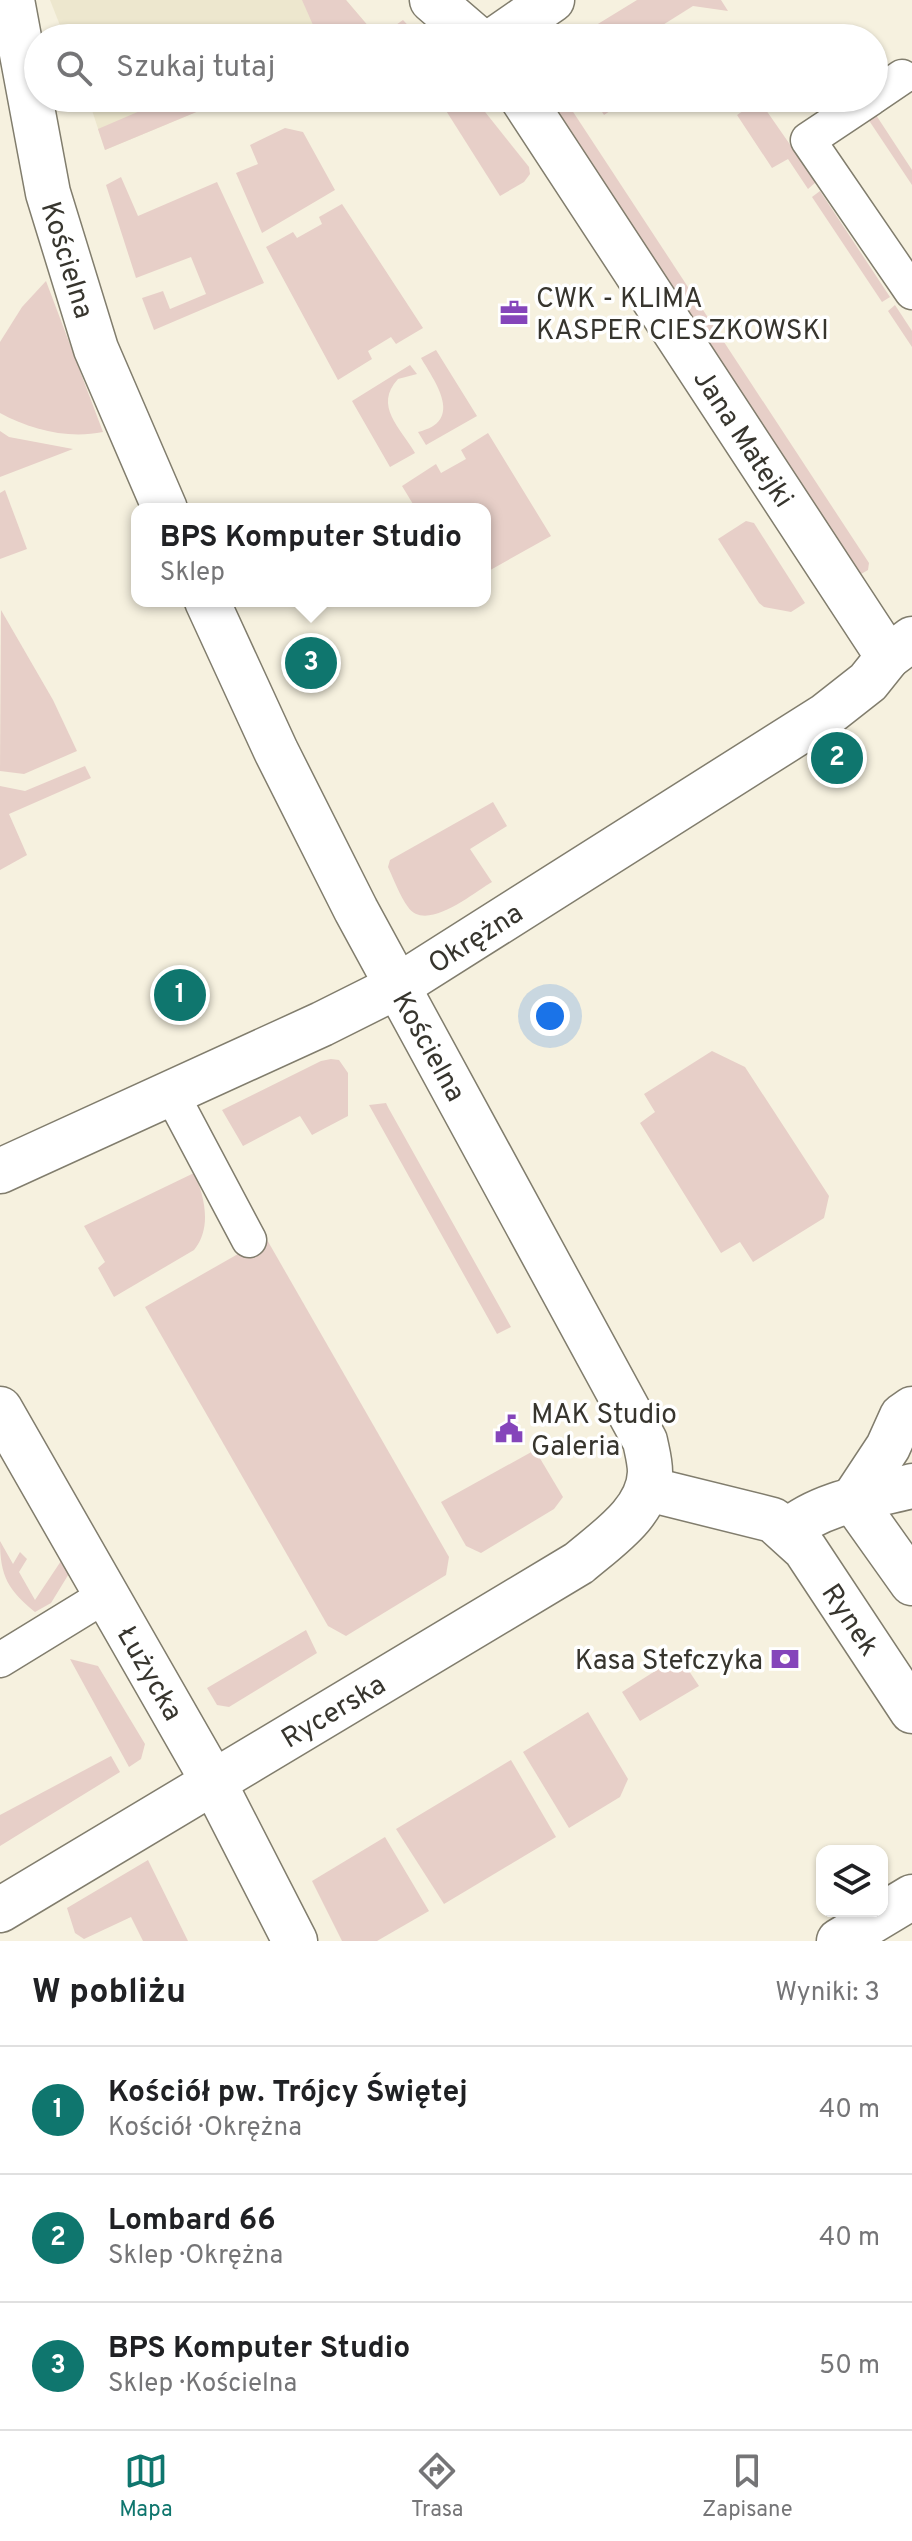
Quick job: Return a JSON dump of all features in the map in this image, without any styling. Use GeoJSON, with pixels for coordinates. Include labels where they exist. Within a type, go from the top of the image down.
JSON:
{"type":"FeatureCollection","features":[{"type":"Feature","properties":{"kind":"street","name":"Kościelna"},"geometry":{"type":"LineString","coordinates":[[12,0],[24,64]]}},
{"type":"Feature","properties":{"kind":"street"},"geometry":{"type":"LineString","coordinates":[[432,0],[460,24]]}},
{"type":"Feature","properties":{"kind":"street"},"geometry":{"type":"LineString","coordinates":[[517,24],[552,0]]}},
{"type":"Feature","properties":{"kind":"street","name":"Kościelna"},"geometry":{"type":"LineString","coordinates":[[33,112],[48,193],[96,349],[162,503]]}},
{"type":"Feature","properties":{"kind":"street","name":"Jana Matejki"},"geometry":{"type":"LineString","coordinates":[[532,112],[900,648]]}},
{"type":"Feature","properties":{"kind":"street","name":"Kościelna"},"geometry":{"type":"LineString","coordinates":[[210,607],[276,751],[398,986],[645,1441],[651,1469],[648,1489]]}},
{"type":"Feature","properties":{"kind":"street","name":"Okrężna"},"geometry":{"type":"LineString","coordinates":[[0,1171],[398,986],[826,715],[868,682],[900,648]]}},
{"type":"Feature","properties":{"kind":"street","name":"Łużycka"},"geometry":{"type":"LineString","coordinates":[[0,1409],[214,1783],[295,1941]]}},
{"type":"Feature","properties":{"kind":"street"},"geometry":{"type":"LineString","coordinates":[[853,1500],[888,1447],[902,1416],[912,1409]]}},
{"type":"Feature","properties":{"kind":"street"},"geometry":{"type":"LineString","coordinates":[[788,1531],[800,1520],[853,1500],[912,1486]]}},
{"type":"Feature","properties":{"kind":"street","name":"Rynek"},"geometry":{"type":"LineString","coordinates":[[648,1489],[773,1520],[788,1531],[805,1549],[912,1711]]}},
{"type":"Feature","properties":{"kind":"street","name":"Rycerska"},"geometry":{"type":"LineString","coordinates":[[0,1910],[579,1563],[627,1522],[648,1489]]}},
{"type":"Feature","properties":{"kind":"street"},"geometry":{"type":"LineString","coordinates":[[853,1500],[912,1583]]}},
{"type":"Feature","properties":{"kind":"street"},"geometry":{"type":"LineString","coordinates":[[839,1941],[912,1897]]}},
{"type":"Feature","properties":{"kind":"lane"},"geometry":{"type":"LineString","coordinates":[[849,112],[808,140],[912,292]]}},
{"type":"Feature","properties":{"kind":"lane"},"geometry":{"type":"LineString","coordinates":[[171,1093],[249,1240]]}},
{"type":"Feature","properties":{"kind":"lane"},"geometry":{"type":"LineString","coordinates":[[0,1660],[106,1595]]}},
{"type":"Feature","properties":{"kind":"shaded area"},"geometry":{"type":"Polygon","coordinates":[[[50,0],[346,0],[366,24],[59,24],[50,0]]]}},
{"type":"Feature","properties":{"kind":"shaded area"},"geometry":{"type":"Polygon","coordinates":[[[302,0],[346,0],[366,24],[313,24],[302,0]]]}},
{"type":"Feature","properties":{"kind":"shaded area"},"geometry":{"type":"Polygon","coordinates":[[[637,0],[721,0],[728,11],[693,6],[664,24],[598,24],[637,0]]]}},
{"type":"Feature","properties":{"kind":"shaded area"},"geometry":{"type":"Polygon","coordinates":[[[93,112],[196,112],[105,150],[93,112]]]}},
{"type":"Feature","properties":{"kind":"shaded area"},"geometry":{"type":"Polygon","coordinates":[[[137,112],[196,112],[105,150],[98,129],[137,112]]]}},
{"type":"Feature","properties":{"kind":"shaded area"},"geometry":{"type":"Polygon","coordinates":[[[447,112],[485,112],[529,167],[530,174],[524,182],[500,196],[447,112]]]}},
{"type":"Feature","properties":{"kind":"shaded area"},"geometry":{"type":"Polygon","coordinates":[[[557,112],[573,112],[869,563],[868,570],[861,574],[557,112]]]}},
{"type":"Feature","properties":{"kind":"shaded area"},"geometry":{"type":"Polygon","coordinates":[[[741,112],[767,112],[816,182],[808,189],[788,159],[772,168],[737,115],[741,112]]]}},
{"type":"Feature","properties":{"kind":"shaded area"},"geometry":{"type":"Polygon","coordinates":[[[876,115],[912,170],[912,185],[868,119],[876,115]]]}},
{"type":"Feature","properties":{"kind":"shaded area"},"geometry":{"type":"Polygon","coordinates":[[[285,128],[303,132],[335,190],[262,233],[236,173],[258,164],[250,145],[285,128]]]}},
{"type":"Feature","properties":{"kind":"shaded area"},"geometry":{"type":"Polygon","coordinates":[[[121,177],[138,216],[217,182],[264,283],[154,330],[142,298],[163,291],[170,309],[206,294],[191,257],[136,278],[106,185],[121,177]]]}},
{"type":"Feature","properties":{"kind":"shaded area"},"geometry":{"type":"Polygon","coordinates":[[[820,191],[890,297],[882,302],[812,197],[820,191]]]}},
{"type":"Feature","properties":{"kind":"shaded area"},"geometry":{"type":"Polygon","coordinates":[[[342,204],[423,328],[396,344],[391,337],[368,351],[372,359],[338,380],[266,247],[293,232],[297,238],[322,224],[319,217],[342,204]]]}},
{"type":"Feature","properties":{"kind":"shaded area"},"geometry":{"type":"Polygon","coordinates":[[[46,281],[103,432],[50,432],[0,413],[0,342],[22,307],[46,281]]]}},
{"type":"Feature","properties":{"kind":"shaded area"},"geometry":{"type":"Polygon","coordinates":[[[895,305],[912,331],[912,347],[888,311],[895,305]]]}},
{"type":"Feature","properties":{"kind":"shaded area"},"geometry":{"type":"Polygon","coordinates":[[[436,350],[477,416],[426,445],[418,432],[432,427],[443,410],[439,389],[421,358],[436,350]]]}},
{"type":"Feature","properties":{"kind":"shaded area"},"geometry":{"type":"Polygon","coordinates":[[[410,365],[417,374],[398,379],[388,398],[392,417],[415,453],[390,467],[352,401],[410,365]]]}},
{"type":"Feature","properties":{"kind":"shaded area"},"geometry":{"type":"Polygon","coordinates":[[[0,431],[9,437],[73,449],[0,477],[0,431]]]}},
{"type":"Feature","properties":{"kind":"shaded area"},"geometry":{"type":"Polygon","coordinates":[[[488,433],[551,536],[491,570],[491,503],[412,503],[402,486],[436,464],[441,473],[466,459],[461,450],[488,433]]]}},
{"type":"Feature","properties":{"kind":"shaded area"},"geometry":{"type":"Polygon","coordinates":[[[5,490],[27,549],[0,559],[0,493],[5,490]]]}},
{"type":"Feature","properties":{"kind":"shaded area"},"geometry":{"type":"Polygon","coordinates":[[[746,521],[754,523],[805,603],[791,612],[764,607],[759,603],[718,539],[746,521]]]}},
{"type":"Feature","properties":{"kind":"shaded area"},"geometry":{"type":"Polygon","coordinates":[[[1,610],[53,700],[77,751],[24,774],[0,771],[1,610]]]}},
{"type":"Feature","properties":{"kind":"shaded area"},"geometry":{"type":"Polygon","coordinates":[[[85,766],[91,778],[9,814],[27,855],[0,870],[0,786],[25,791],[85,766]]]}},
{"type":"Feature","properties":{"kind":"shaded area"},"geometry":{"type":"Polygon","coordinates":[[[493,802],[507,826],[470,849],[492,882],[450,908],[426,916],[416,914],[400,893],[388,867],[390,860],[493,802]]]}},
{"type":"Feature","properties":{"kind":"shaded area"},"geometry":{"type":"Polygon","coordinates":[[[712,1051],[745,1067],[829,1196],[824,1218],[753,1262],[740,1242],[721,1253],[640,1123],[655,1112],[644,1094],[712,1051]]]}},
{"type":"Feature","properties":{"kind":"shaded area"},"geometry":{"type":"Polygon","coordinates":[[[339,1060],[348,1073],[348,1116],[312,1135],[300,1116],[243,1146],[222,1110],[321,1061],[339,1060]]]}},
{"type":"Feature","properties":{"kind":"shaded area"},"geometry":{"type":"Polygon","coordinates":[[[386,1103],[511,1327],[497,1334],[369,1105],[386,1103]]]}},
{"type":"Feature","properties":{"kind":"shaded area"},"geometry":{"type":"Polygon","coordinates":[[[194,1173],[205,1212],[200,1241],[194,1250],[114,1297],[98,1268],[105,1262],[84,1226],[194,1173]]]}},
{"type":"Feature","properties":{"kind":"shaded area"},"geometry":{"type":"Polygon","coordinates":[[[266,1238],[449,1557],[446,1575],[346,1636],[328,1626],[145,1307],[266,1238]]]}},
{"type":"Feature","properties":{"kind":"shaded area"},"geometry":{"type":"Polygon","coordinates":[[[535,1450],[563,1497],[554,1509],[481,1553],[466,1546],[441,1502],[535,1450]]]}},
{"type":"Feature","properties":{"kind":"shaded area"},"geometry":{"type":"Polygon","coordinates":[[[0,1541],[13,1564],[20,1552],[27,1559],[19,1572],[35,1600],[63,1558],[70,1572],[51,1603],[35,1612],[18,1597],[4,1573],[0,1541]]]}},
{"type":"Feature","properties":{"kind":"shaded area"},"geometry":{"type":"Polygon","coordinates":[[[306,1630],[317,1653],[229,1707],[217,1705],[207,1688],[306,1630]]]}},
{"type":"Feature","properties":{"kind":"shaded area"},"geometry":{"type":"Polygon","coordinates":[[[679,1656],[699,1686],[640,1721],[622,1692],[679,1656]]]}},
{"type":"Feature","properties":{"kind":"shaded area"},"geometry":{"type":"Polygon","coordinates":[[[70,1659],[98,1666],[145,1744],[141,1759],[129,1767],[70,1659]]]}},
{"type":"Feature","properties":{"kind":"shaded area"},"geometry":{"type":"Polygon","coordinates":[[[588,1712],[628,1779],[620,1797],[569,1828],[523,1752],[588,1712]]]}},
{"type":"Feature","properties":{"kind":"shaded area"},"geometry":{"type":"Polygon","coordinates":[[[111,1756],[120,1772],[0,1846],[0,1815],[111,1756]]]}},
{"type":"Feature","properties":{"kind":"shaded area"},"geometry":{"type":"Polygon","coordinates":[[[511,1760],[556,1837],[444,1904],[396,1829],[511,1760]]]}},
{"type":"Feature","properties":{"kind":"shaded area"},"geometry":{"type":"Polygon","coordinates":[[[385,1837],[429,1911],[377,1941],[342,1941],[312,1881],[385,1837]]]}},
{"type":"Feature","properties":{"kind":"shaded area"},"geometry":{"type":"Polygon","coordinates":[[[148,1860],[188,1941],[143,1941],[131,1917],[84,1939],[75,1933],[67,1908],[148,1860]]]}},
{"type":"Feature","properties":{"kind":"place","name":"CWK - KLIMA KASPER CIESZKOWSKI"},"geometry":{"type":"Point","coordinates":[514,313]}},
{"type":"Feature","properties":{"kind":"place","name":"BPS Komputer Studio"},"geometry":{"type":"Point","coordinates":[311,663]}},
{"type":"Feature","properties":{"kind":"place","name":"Lombard 66"},"geometry":{"type":"Point","coordinates":[837,758]}},
{"type":"Feature","properties":{"kind":"place","name":"Kościół pw. Trójcy Świętej"},"geometry":{"type":"Point","coordinates":[180,995]}},
{"type":"Feature","properties":{"kind":"place","name":"MAK Studio Galeria"},"geometry":{"type":"Point","coordinates":[509,1429]}},
{"type":"Feature","properties":{"kind":"place","name":"Kasa Stefczyka"},"geometry":{"type":"Point","coordinates":[785,1659]}}]}
